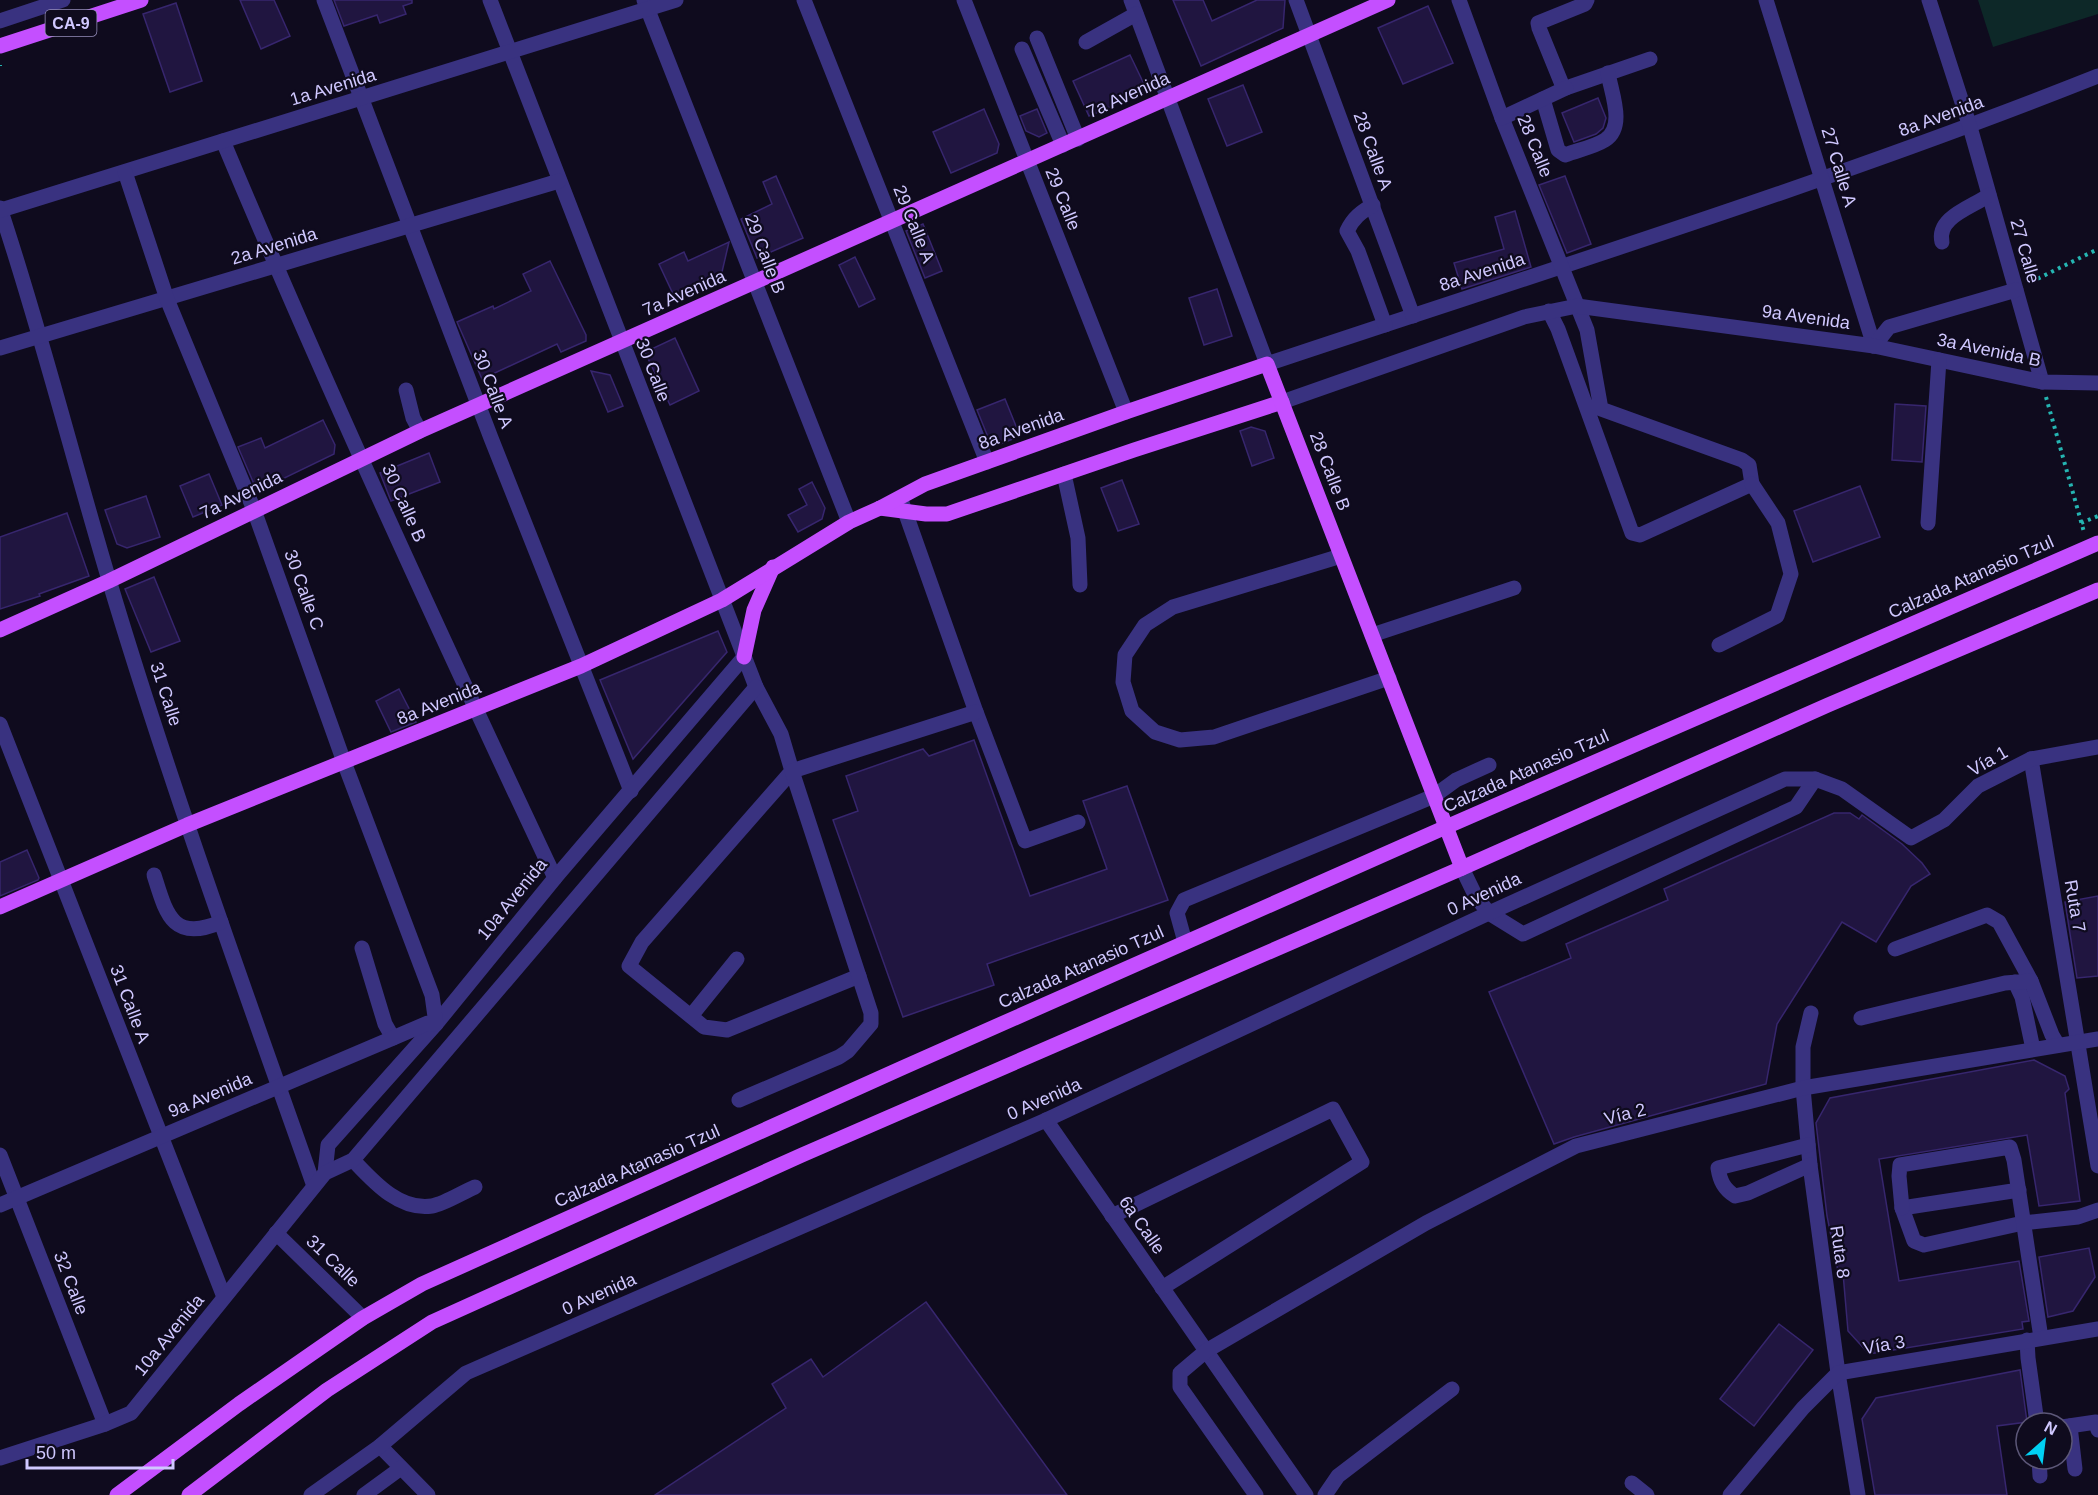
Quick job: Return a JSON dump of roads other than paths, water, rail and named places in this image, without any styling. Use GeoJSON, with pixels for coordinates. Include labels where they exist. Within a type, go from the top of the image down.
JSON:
{"type":"FeatureCollection","features":[{"type":"Feature","properties":{"kind":"main road","name":"CA-9"},"geometry":{"type":"LineString","coordinates":[[0,46],[141,0]]}},
{"type":"Feature","properties":{"kind":"main road","name":"7a Avenida"},"geometry":{"type":"LineString","coordinates":[[0,630],[110,581],[420,431],[1388,0]]}},
{"type":"Feature","properties":{"kind":"main road","name":"28 Calle B"},"geometry":{"type":"LineString","coordinates":[[1268,364],[1462,868]]}},
{"type":"Feature","properties":{"kind":"main road","name":"8a Avenida"},"geometry":{"type":"LineString","coordinates":[[902,505],[925,484],[1268,364]]}},
{"type":"Feature","properties":{"kind":"main road","name":"8a Avenida"},"geometry":{"type":"LineString","coordinates":[[0,907],[187,825],[581,666],[722,600],[849,522],[879,508],[902,505],[947,514],[1282,402]]}},
{"type":"Feature","properties":{"kind":"main road","name":"Calzada Atanasio Tzul"},"geometry":{"type":"LineString","coordinates":[[117,1495],[239,1404],[363,1318],[422,1284],[1185,942],[2098,543]]}},
{"type":"Feature","properties":{"kind":"main road"},"geometry":{"type":"LineString","coordinates":[[744,657],[754,610],[773,567]]}},
{"type":"Feature","properties":{"kind":"main road"},"geometry":{"type":"LineString","coordinates":[[189,1495],[327,1390],[432,1322],[802,1155],[1462,868],[1828,705],[2098,591]]}},
{"type":"Feature","properties":{"kind":"street"},"geometry":{"type":"LineString","coordinates":[[0,21],[63,0]]}},
{"type":"Feature","properties":{"kind":"street","name":"30 Calle A"},"geometry":{"type":"LineString","coordinates":[[324,0],[409,226],[631,791]]}},
{"type":"Feature","properties":{"kind":"street","name":"30 Calle"},"geometry":{"type":"LineString","coordinates":[[490,0],[744,657],[756,687],[781,734],[871,1013],[871,1024],[848,1051],[829,1062],[739,1100]]}},
{"type":"Feature","properties":{"kind":"street","name":"1a Avenida"},"geometry":{"type":"LineString","coordinates":[[0,209],[510,52],[646,4],[676,0]]}},
{"type":"Feature","properties":{"kind":"street","name":"29 Calle A"},"geometry":{"type":"LineString","coordinates":[[804,0],[987,462]]}},
{"type":"Feature","properties":{"kind":"street","name":"29 Calle"},"geometry":{"type":"LineString","coordinates":[[964,0],[1126,412]]}},
{"type":"Feature","properties":{"kind":"street","name":"28 Calle A"},"geometry":{"type":"LineString","coordinates":[[1296,0],[1413,316]]}},
{"type":"Feature","properties":{"kind":"street","name":"28 Calle"},"geometry":{"type":"LineString","coordinates":[[1459,0],[1502,118],[1587,330],[1601,410],[1742,460],[1749,465],[1752,484]]}},
{"type":"Feature","properties":{"kind":"street"},"geometry":{"type":"LineString","coordinates":[[1566,88],[1560,84],[1538,23],[1585,4],[1587,0]]}},
{"type":"Feature","properties":{"kind":"street","name":"27 Calle A"},"geometry":{"type":"LineString","coordinates":[[1766,0],[1874,346]]}},
{"type":"Feature","properties":{"kind":"street","name":"27 Calle"},"geometry":{"type":"LineString","coordinates":[[1929,0],[1970,127],[2042,382]]}},
{"type":"Feature","properties":{"kind":"street","name":"29 Calle B"},"geometry":{"type":"LineString","coordinates":[[646,4],[849,522]]}},
{"type":"Feature","properties":{"kind":"street"},"geometry":{"type":"LineString","coordinates":[[1086,42],[1133,7]]}},
{"type":"Feature","properties":{"kind":"street","name":"28 Calle B"},"geometry":{"type":"LineString","coordinates":[[1133,7],[1268,364]]}},
{"type":"Feature","properties":{"kind":"street"},"geometry":{"type":"LineString","coordinates":[[1037,38],[1078,138]]}},
{"type":"Feature","properties":{"kind":"street"},"geometry":{"type":"LineString","coordinates":[[1022,49],[1063,145]]}},
{"type":"Feature","properties":{"kind":"street"},"geometry":{"type":"LineString","coordinates":[[1502,118],[1566,88],[1650,59]]}},
{"type":"Feature","properties":{"kind":"street"},"geometry":{"type":"LineString","coordinates":[[1544,99],[1558,150],[1565,155],[1606,140],[1614,131],[1616,122],[1608,73]]}},
{"type":"Feature","properties":{"kind":"street","name":"8a Avenida"},"geometry":{"type":"LineString","coordinates":[[1268,364],[1822,179],[1970,127],[2098,76]]}},
{"type":"Feature","properties":{"kind":"street","name":"30 Calle B"},"geometry":{"type":"LineString","coordinates":[[223,141],[275,266],[476,710],[555,878]]}},
{"type":"Feature","properties":{"kind":"street","name":"30 Calle C"},"geometry":{"type":"LineString","coordinates":[[125,172],[166,299],[254,510],[432,995],[436,1024]]}},
{"type":"Feature","properties":{"kind":"street","name":"2a Avenida"},"geometry":{"type":"LineString","coordinates":[[0,348],[559,181]]}},
{"type":"Feature","properties":{"kind":"street"},"geometry":{"type":"LineString","coordinates":[[1942,242],[1940,235],[1953,216],[1989,195]]}},
{"type":"Feature","properties":{"kind":"street"},"geometry":{"type":"LineString","coordinates":[[1372,205],[1359,214],[1347,231],[1358,251],[1385,325]]}},
{"type":"Feature","properties":{"kind":"street","name":"31 Calle"},"geometry":{"type":"LineString","coordinates":[[0,209],[110,581],[187,825],[314,1186]]}},
{"type":"Feature","properties":{"kind":"street"},"geometry":{"type":"LineString","coordinates":[[1874,346],[1889,327],[2016,290]]}},
{"type":"Feature","properties":{"kind":"street","name":"8a Avenida"},"geometry":{"type":"LineString","coordinates":[[1282,402],[1524,317],[1577,306]]}},
{"type":"Feature","properties":{"kind":"street","name":"9a Avenida"},"geometry":{"type":"LineString","coordinates":[[1577,306],[1874,346]]}},
{"type":"Feature","properties":{"kind":"street"},"geometry":{"type":"LineString","coordinates":[[1550,312],[1632,533],[1640,535],[1752,484],[1778,523],[1791,574],[1777,616],[1719,645]]}},
{"type":"Feature","properties":{"kind":"street"},"geometry":{"type":"LineString","coordinates":[[1565,348],[1577,341],[1588,339]]}},
{"type":"Feature","properties":{"kind":"street","name":"3a Avenida B"},"geometry":{"type":"LineString","coordinates":[[1874,346],[2042,382],[2098,383]]}},
{"type":"Feature","properties":{"kind":"street"},"geometry":{"type":"LineString","coordinates":[[1928,523],[1939,360]]}},
{"type":"Feature","properties":{"kind":"street"},"geometry":{"type":"LineString","coordinates":[[406,390],[413,418],[420,431]]}},
{"type":"Feature","properties":{"kind":"street"},"geometry":{"type":"LineString","coordinates":[[1064,474],[1078,538],[1080,585]]}},
{"type":"Feature","properties":{"kind":"street"},"geometry":{"type":"LineString","coordinates":[[902,505],[1025,841],[1078,822]]}},
{"type":"Feature","properties":{"kind":"street"},"geometry":{"type":"LineString","coordinates":[[1341,556],[1173,607],[1145,624],[1125,655],[1123,682],[1132,711],[1155,732],[1180,740],[1214,737],[1389,678]]}},
{"type":"Feature","properties":{"kind":"street"},"geometry":{"type":"LineString","coordinates":[[1372,636],[1514,588]]}},
{"type":"Feature","properties":{"kind":"street","name":"10a Avenida"},"geometry":{"type":"LineString","coordinates":[[325,1173],[328,1145],[436,1024],[555,878],[744,657]]}},
{"type":"Feature","properties":{"kind":"street","name":"10a Avenida"},"geometry":{"type":"LineString","coordinates":[[0,1458],[105,1425],[132,1413],[325,1173],[353,1160],[756,687]]}},
{"type":"Feature","properties":{"kind":"street"},"geometry":{"type":"LineString","coordinates":[[859,976],[727,1030],[704,1027],[629,966],[642,942],[792,771],[976,712]]}},
{"type":"Feature","properties":{"kind":"street","name":"31 Calle A"},"geometry":{"type":"LineString","coordinates":[[0,724],[224,1297]]}},
{"type":"Feature","properties":{"kind":"street","name":"Vía 1"},"geometry":{"type":"LineString","coordinates":[[1911,838],[1944,820],[1978,786],[2031,759],[2098,747]]}},
{"type":"Feature","properties":{"kind":"street","name":"Ruta 7"},"geometry":{"type":"LineString","coordinates":[[2031,759],[2098,1166]]}},
{"type":"Feature","properties":{"kind":"street"},"geometry":{"type":"LineString","coordinates":[[1185,942],[1177,913],[1184,900],[1434,796],[1456,780],[1489,765]]}},
{"type":"Feature","properties":{"kind":"street","name":"0 Avenida"},"geometry":{"type":"LineString","coordinates":[[310,1495],[380,1446],[466,1373],[1046,1120],[1489,913],[1785,779],[1815,779],[1842,789],[1911,838]]}},
{"type":"Feature","properties":{"kind":"street","name":"28 Calle B"},"geometry":{"type":"LineString","coordinates":[[1462,868],[1476,897],[1489,913],[1523,934],[1796,807],[1815,779]]}},
{"type":"Feature","properties":{"kind":"street"},"geometry":{"type":"LineString","coordinates":[[154,875],[167,914],[174,922],[191,929],[206,929],[221,922]]}},
{"type":"Feature","properties":{"kind":"street"},"geometry":{"type":"LineString","coordinates":[[1895,949],[1988,915],[1999,922],[2031,981],[2058,1046]]}},
{"type":"Feature","properties":{"kind":"street"},"geometry":{"type":"LineString","coordinates":[[362,948],[385,1024],[393,1038]]}},
{"type":"Feature","properties":{"kind":"street"},"geometry":{"type":"LineString","coordinates":[[691,1016],[737,959]]}},
{"type":"Feature","properties":{"kind":"street"},"geometry":{"type":"LineString","coordinates":[[1861,1018],[2005,983],[2031,981]]}},
{"type":"Feature","properties":{"kind":"street"},"geometry":{"type":"LineString","coordinates":[[2015,982],[2022,997],[2033,1049]]}},
{"type":"Feature","properties":{"kind":"street","name":"Ruta 8"},"geometry":{"type":"LineString","coordinates":[[1812,1013],[1803,1047],[1803,1088],[1810,1166],[1838,1373],[1858,1495]]}},
{"type":"Feature","properties":{"kind":"street","name":"9a Avenida"},"geometry":{"type":"LineString","coordinates":[[0,1205],[428,1023],[436,1024]]}},
{"type":"Feature","properties":{"kind":"street","name":"Vía 2"},"geometry":{"type":"LineString","coordinates":[[1206,1352],[1426,1223],[1576,1146],[1803,1088],[2098,1039]]}},
{"type":"Feature","properties":{"kind":"street"},"geometry":{"type":"LineString","coordinates":[[1112,1216],[1333,1109],[1362,1162],[1162,1288]]}},
{"type":"Feature","properties":{"kind":"street","name":"6a Calle"},"geometry":{"type":"LineString","coordinates":[[1046,1120],[1306,1495]]}},
{"type":"Feature","properties":{"kind":"street"},"geometry":{"type":"LineString","coordinates":[[1808,1145],[1718,1168],[1720,1181],[1728,1192],[1735,1196],[1748,1193],[1810,1166]]}},
{"type":"Feature","properties":{"kind":"street"},"geometry":{"type":"LineString","coordinates":[[2035,1411],[2028,1358],[2034,1339],[2023,1223],[2010,1148],[1900,1165],[1902,1208],[1914,1241],[1924,1245],[2023,1223],[2078,1217],[2098,1210]]}},
{"type":"Feature","properties":{"kind":"street","name":"32 Calle"},"geometry":{"type":"LineString","coordinates":[[0,1155],[105,1425]]}},
{"type":"Feature","properties":{"kind":"street"},"geometry":{"type":"LineString","coordinates":[[353,1160],[378,1186],[406,1204],[432,1206],[475,1187]]}},
{"type":"Feature","properties":{"kind":"street"},"geometry":{"type":"LineString","coordinates":[[1902,1208],[2019,1190]]}},
{"type":"Feature","properties":{"kind":"street","name":"31 Calle"},"geometry":{"type":"LineString","coordinates":[[276,1233],[363,1318]]}},
{"type":"Feature","properties":{"kind":"street","name":"Vía 3"},"geometry":{"type":"LineString","coordinates":[[1838,1373],[2098,1329]]}},
{"type":"Feature","properties":{"kind":"street"},"geometry":{"type":"LineString","coordinates":[[1206,1352],[1180,1373],[1180,1387],[1256,1495]]}},
{"type":"Feature","properties":{"kind":"street"},"geometry":{"type":"LineString","coordinates":[[1730,1495],[1803,1408],[1838,1373]]}},
{"type":"Feature","properties":{"kind":"street"},"geometry":{"type":"LineString","coordinates":[[1325,1495],[1338,1476],[1452,1389]]}},
{"type":"Feature","properties":{"kind":"street"},"geometry":{"type":"LineString","coordinates":[[2074,1426],[2096,1422],[2098,1430]]}},
{"type":"Feature","properties":{"kind":"street"},"geometry":{"type":"LineString","coordinates":[[380,1446],[428,1495]]}},
{"type":"Feature","properties":{"kind":"street"},"geometry":{"type":"LineString","coordinates":[[2074,1461],[2076,1469]]}},
{"type":"Feature","properties":{"kind":"street"},"geometry":{"type":"LineString","coordinates":[[364,1495],[401,1468]]}},
{"type":"Feature","properties":{"kind":"street"},"geometry":{"type":"LineString","coordinates":[[2040,1471],[2040,1476]]}},
{"type":"Feature","properties":{"kind":"street"},"geometry":{"type":"LineString","coordinates":[[1632,1483],[1647,1495]]}}]}
